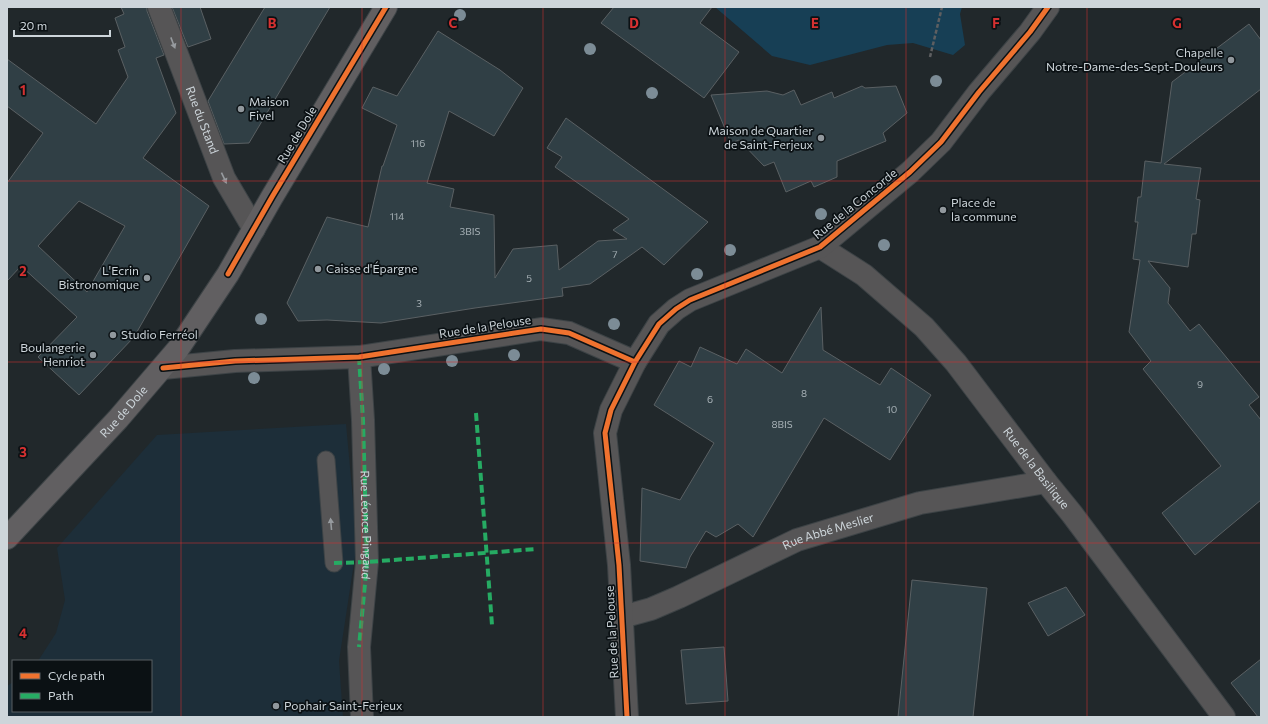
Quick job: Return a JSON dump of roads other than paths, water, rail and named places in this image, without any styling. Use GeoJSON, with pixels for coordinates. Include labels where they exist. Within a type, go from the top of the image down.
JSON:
{"type":"FeatureCollection","features":[{"type":"Feature","properties":{"kind":"main road","name":"Rue de Dole"},"geometry":{"type":"LineString","coordinates":[[7,538],[95,444],[163,368],[178,349],[216,292],[386,7]]}},
{"type":"Feature","properties":{"kind":"street","name":"Rue du Stand"},"geometry":{"type":"LineString","coordinates":[[159,7],[224,178],[254,229]]}},
{"type":"Feature","properties":{"kind":"street","name":"Rue de la Concorde"},"geometry":{"type":"LineString","coordinates":[[635,362],[659,324],[676,309],[690,300],[820,247],[910,172],[940,142],[979,92],[1030,32],[1048,7]]}},
{"type":"Feature","properties":{"kind":"street","name":"Rue de la Basilique"},"geometry":{"type":"LineString","coordinates":[[820,247],[864,275],[924,327],[956,363],[1072,514],[1224,717]]}},
{"type":"Feature","properties":{"kind":"street","name":"Rue de la Pelouse"},"geometry":{"type":"LineString","coordinates":[[163,368],[235,360],[359,357],[541,329],[569,333],[635,362],[611,410],[605,433],[619,565],[627,717]]}},
{"type":"Feature","properties":{"kind":"street","name":"Rue Léonce Pingaud"},"geometry":{"type":"LineString","coordinates":[[359,357],[364,420],[367,562],[360,647],[362,717]]}},
{"type":"Feature","properties":{"kind":"street","name":"Rue Abbé Meslier"},"geometry":{"type":"LineString","coordinates":[[622,617],[651,609],[679,597],[797,540],[920,503],[1046,482]]}},
{"type":"Feature","properties":{"kind":"lane"},"geometry":{"type":"LineString","coordinates":[[326,460],[334,563]]}},
{"type":"Feature","properties":{"kind":"place","name":"Chapelle Notre-Dame-des-Sept-Douleurs"},"geometry":{"type":"Point","coordinates":[1231,60]}},
{"type":"Feature","properties":{"kind":"place","name":"Maison Fivel"},"geometry":{"type":"Point","coordinates":[241,109]}},
{"type":"Feature","properties":{"kind":"place","name":"Maison de Quartier de Saint-Ferjeux"},"geometry":{"type":"Point","coordinates":[821,138]}},
{"type":"Feature","properties":{"kind":"place","name":"Place de la commune"},"geometry":{"type":"Point","coordinates":[943,210]}},
{"type":"Feature","properties":{"kind":"place","name":"Caisse d'Épargne"},"geometry":{"type":"Point","coordinates":[318,269]}},
{"type":"Feature","properties":{"kind":"place","name":"L'Ecrin Bistronomique"},"geometry":{"type":"Point","coordinates":[147,278]}},
{"type":"Feature","properties":{"kind":"place","name":"Studio Ferréol"},"geometry":{"type":"Point","coordinates":[113,335]}},
{"type":"Feature","properties":{"kind":"place","name":"Boulangerie Henriot"},"geometry":{"type":"Point","coordinates":[93,355]}},
{"type":"Feature","properties":{"kind":"place","name":"Pophair Saint-Ferjeux"},"geometry":{"type":"Point","coordinates":[276,706]}}]}
